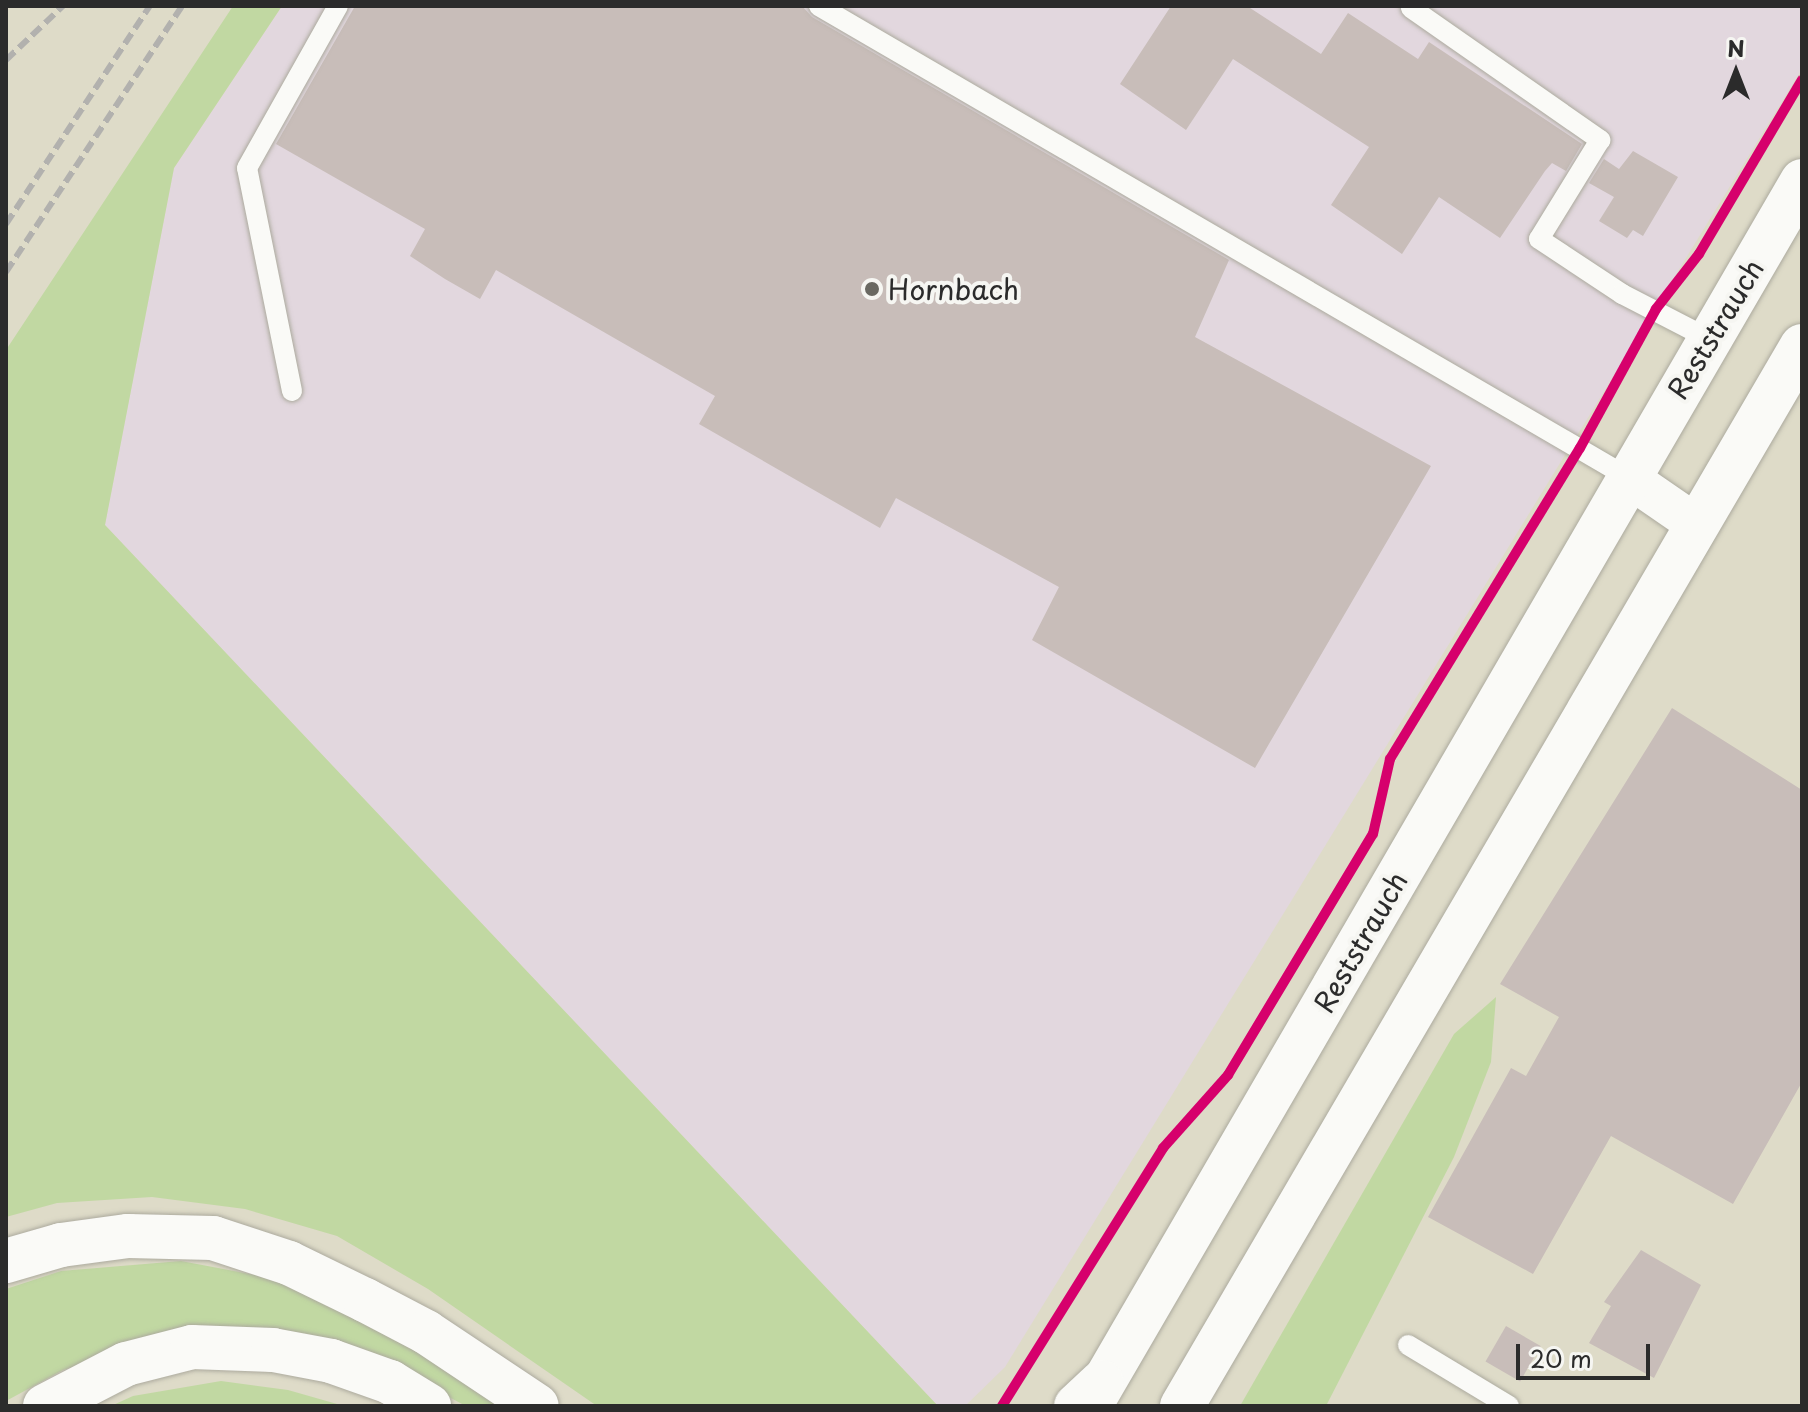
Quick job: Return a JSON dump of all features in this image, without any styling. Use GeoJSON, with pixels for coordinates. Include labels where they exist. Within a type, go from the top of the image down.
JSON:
{"type":"FeatureCollection","features":[{"type":"Feature","properties":{"kind":"main road","name":"Reststrauch"},"geometry":{"type":"LineString","coordinates":[[1089,1398],[1626,476],[1711,340],[1802,181]]}},
{"type":"Feature","properties":{"kind":"main road"},"geometry":{"type":"LineString","coordinates":[[1182,1406],[1802,346]]}},
{"type":"Feature","properties":{"kind":"main road"},"geometry":{"type":"LineString","coordinates":[[6,1261],[61,1245],[128,1236],[213,1238],[289,1263],[365,1300],[426,1332],[537,1406]]}},
{"type":"Feature","properties":{"kind":"main road"},"geometry":{"type":"LineString","coordinates":[[45,1406],[126,1364],[192,1347],[273,1350],[331,1361],[390,1382],[429,1406]]}},
{"type":"Feature","properties":{"kind":"street"},"geometry":{"type":"LineString","coordinates":[[1626,476],[1697,525]]}},
{"type":"Feature","properties":{"kind":"lane"},"geometry":{"type":"LineString","coordinates":[[292,391],[247,168],[338,6]]}},
{"type":"Feature","properties":{"kind":"lane"},"geometry":{"type":"LineString","coordinates":[[819,6],[1626,476]]}},
{"type":"Feature","properties":{"kind":"lane"},"geometry":{"type":"LineString","coordinates":[[1411,8],[1600,140],[1539,239],[1622,294],[1711,340]]}},
{"type":"Feature","properties":{"kind":"lane"},"geometry":{"type":"LineString","coordinates":[[1408,1345],[1509,1406]]}},
{"type":"Feature","properties":{"kind":"shaded area"},"geometry":{"type":"Polygon","coordinates":[[[282,6],[1802,6],[1802,69],[1005,1367],[965,1406],[938,1406],[105,525],[174,168],[282,6]]]}},
{"type":"Feature","properties":{"kind":"green space"},"geometry":{"type":"Polygon","coordinates":[[[233,6],[282,6],[174,168],[105,525],[938,1406],[597,1406],[428,1289],[337,1236],[245,1209],[152,1197],[57,1203],[6,1217],[6,350],[233,6]]]}},
{"type":"Feature","properties":{"kind":"green space"},"geometry":{"type":"Polygon","coordinates":[[[1496,997],[1491,1062],[1454,1157],[1326,1406],[1240,1406],[1454,1034],[1496,997]]]}},
{"type":"Feature","properties":{"kind":"green space"},"geometry":{"type":"Polygon","coordinates":[[[181,1261],[308,1285],[506,1406],[466,1406],[376,1359],[179,1336],[63,1370],[6,1401],[6,1289],[61,1271],[181,1261]]]}},
{"type":"Feature","properties":{"kind":"green space"},"geometry":{"type":"Polygon","coordinates":[[[221,1381],[288,1390],[344,1406],[111,1406],[133,1396],[221,1381]]]}},
{"type":"Feature","properties":{"kind":"building","name":"Hornbach"},"geometry":{"type":"Polygon","coordinates":[[[355,6],[802,6],[812,17],[1229,260],[1195,337],[1431,466],[1255,768],[1032,640],[1059,587],[896,498],[880,528],[699,424],[715,396],[496,270],[480,299],[445,279],[410,256],[425,229],[276,144],[355,6]]]}},
{"type":"Feature","properties":{"kind":"building"},"geometry":{"type":"Polygon","coordinates":[[[1171,6],[1247,6],[1321,54],[1348,13],[1418,59],[1429,42],[1582,144],[1566,171],[1552,163],[1545,171],[1500,238],[1439,197],[1402,254],[1331,205],[1369,147],[1233,59],[1186,130],[1120,84],[1171,6]]]}},
{"type":"Feature","properties":{"kind":"building"},"geometry":{"type":"Polygon","coordinates":[[[1633,151],[1678,177],[1643,236],[1633,230],[1627,238],[1599,221],[1614,197],[1589,183],[1604,159],[1619,169],[1633,151]]]}},
{"type":"Feature","properties":{"kind":"building"},"geometry":{"type":"Polygon","coordinates":[[[1672,708],[1802,790],[1802,1082],[1733,1204],[1611,1136],[1533,1274],[1428,1217],[1511,1068],[1526,1076],[1559,1017],[1500,984],[1672,708]]]}},
{"type":"Feature","properties":{"kind":"building"},"geometry":{"type":"Polygon","coordinates":[[[1641,1250],[1701,1285],[1654,1378],[1589,1343],[1611,1306],[1604,1302],[1641,1250]]]}},
{"type":"Feature","properties":{"kind":"building"},"geometry":{"type":"Polygon","coordinates":[[[1506,1326],[1541,1346],[1520,1382],[1486,1362],[1506,1326]]]}},
{"type":"Feature","properties":{"kind":"railway"},"geometry":{"type":"LineString","coordinates":[[6,60],[63,6]]}},
{"type":"Feature","properties":{"kind":"railway"},"geometry":{"type":"LineString","coordinates":[[6,224],[150,6]]}},
{"type":"Feature","properties":{"kind":"railway"},"geometry":{"type":"LineString","coordinates":[[6,272],[182,6]]}},
{"type":"Feature","properties":{"kind":"cycle path"},"geometry":{"type":"LineString","coordinates":[[1002,1406],[1163,1148],[1228,1075],[1373,834],[1390,759],[1580,448],[1656,309],[1699,254],[1802,80]]}},
{"type":"Feature","properties":{"kind":"place","name":"Hornbach"},"geometry":{"type":"Point","coordinates":[872,289]}}]}
